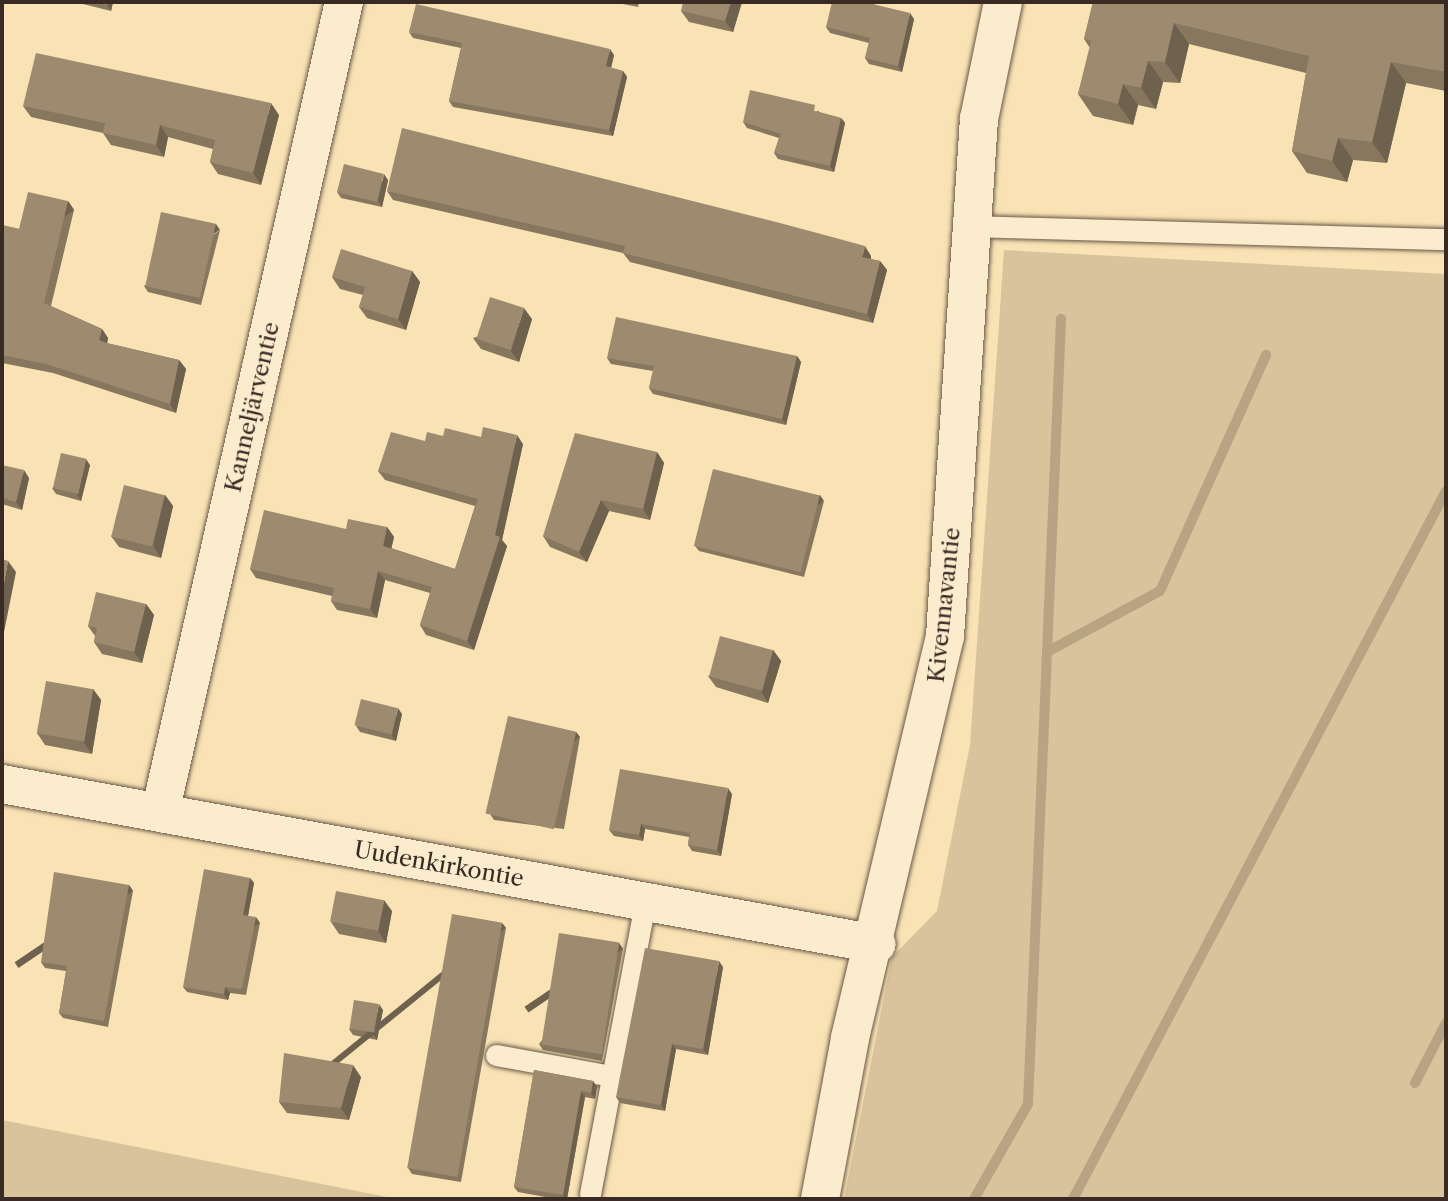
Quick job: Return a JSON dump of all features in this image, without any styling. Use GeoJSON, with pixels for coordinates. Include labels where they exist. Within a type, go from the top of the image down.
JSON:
{"type":"FeatureCollection","features":[{"type":"Feature","properties":{"kind":"street","name":"Kanneljärventie"},"geometry":{"type":"LineString","coordinates":[[160,813],[344,2]]}},
{"type":"Feature","properties":{"kind":"street","name":"Kivennavantie"},"geometry":{"type":"LineString","coordinates":[[820,1199],[850,1038],[876,944],[946,628],[969,226],[978,119],[1003,2]]}},
{"type":"Feature","properties":{"kind":"street","name":"Uudenkirkontie"},"geometry":{"type":"LineString","coordinates":[[2,784],[876,944]]}},
{"type":"Feature","properties":{"kind":"lane"},"geometry":{"type":"LineString","coordinates":[[969,226],[1446,239]]}},
{"type":"Feature","properties":{"kind":"lane"},"geometry":{"type":"LineString","coordinates":[[590,1194],[645,902]]}},
{"type":"Feature","properties":{"kind":"lane"},"geometry":{"type":"LineString","coordinates":[[496,1055],[612,1076]]}},
{"type":"Feature","properties":{"kind":"shaded area"},"geometry":{"type":"Polygon","coordinates":[[[1004,250],[1446,274],[1446,1199],[844,1199],[892,957],[937,911],[970,745],[1004,250]]]}},
{"type":"Feature","properties":{"kind":"shaded area"},"geometry":{"type":"Polygon","coordinates":[[[2,1120],[397,1199],[2,1199],[2,1120]]]}},
{"type":"Feature","properties":{"kind":"building"},"geometry":{"type":"Polygon","coordinates":[[[683,2],[731,2],[725,21],[681,11],[683,2]]]}},
{"type":"Feature","properties":{"kind":"building"},"geometry":{"type":"Polygon","coordinates":[[[832,2],[864,2],[910,13],[898,66],[865,58],[870,38],[826,27],[832,2]]]}},
{"type":"Feature","properties":{"kind":"building"},"geometry":{"type":"Polygon","coordinates":[[[1093,2],[1446,2],[1446,72],[1391,62],[1372,142],[1338,138],[1332,161],[1292,151],[1309,56],[1174,23],[1165,62],[1148,61],[1141,88],[1123,84],[1118,104],[1078,94],[1091,41],[1084,39],[1093,2]]]}},
{"type":"Feature","properties":{"kind":"building"},"geometry":{"type":"Polygon","coordinates":[[[416,4],[610,49],[606,66],[623,71],[609,130],[449,101],[462,43],[409,32],[416,4]]]}},
{"type":"Feature","properties":{"kind":"building"},"geometry":{"type":"Polygon","coordinates":[[[36,53],[271,103],[253,173],[210,162],[215,140],[160,125],[156,145],[103,133],[105,123],[23,106],[36,53]]]}},
{"type":"Feature","properties":{"kind":"building"},"geometry":{"type":"Polygon","coordinates":[[[750,90],[815,105],[814,111],[841,118],[830,166],[774,153],[781,134],[743,122],[750,90]]]}},
{"type":"Feature","properties":{"kind":"building"},"geometry":{"type":"Polygon","coordinates":[[[402,128],[865,246],[862,257],[880,261],[867,314],[623,253],[625,246],[387,191],[402,128]]]}},
{"type":"Feature","properties":{"kind":"building"},"geometry":{"type":"Polygon","coordinates":[[[344,164],[384,174],[377,202],[337,192],[344,164]]]}},
{"type":"Feature","properties":{"kind":"building"},"geometry":{"type":"Polygon","coordinates":[[[28,192],[68,201],[44,303],[102,329],[99,340],[106,343],[179,360],[170,404],[46,364],[2,355],[2,225],[19,229],[28,192]]]}},
{"type":"Feature","properties":{"kind":"building"},"geometry":{"type":"Polygon","coordinates":[[[161,212],[216,224],[200,298],[145,286],[161,212]]]}},
{"type":"Feature","properties":{"kind":"building"},"geometry":{"type":"Polygon","coordinates":[[[341,249],[412,271],[398,319],[359,307],[365,287],[332,277],[341,249]]]}},
{"type":"Feature","properties":{"kind":"building"},"geometry":{"type":"Polygon","coordinates":[[[490,297],[524,308],[511,350],[476,339],[490,297]]]}},
{"type":"Feature","properties":{"kind":"building"},"geometry":{"type":"Polygon","coordinates":[[[616,317],[797,356],[782,419],[649,388],[654,366],[607,358],[616,317]]]}},
{"type":"Feature","properties":{"kind":"building"},"geometry":{"type":"Polygon","coordinates":[[[483,427],[517,435],[495,535],[500,537],[467,641],[420,625],[432,587],[378,571],[370,609],[331,601],[334,588],[250,569],[264,510],[346,529],[348,519],[387,527],[383,546],[455,569],[478,499],[378,471],[391,432],[425,441],[427,432],[443,436],[445,428],[481,437],[483,427]]]}},
{"type":"Feature","properties":{"kind":"building"},"geometry":{"type":"Polygon","coordinates":[[[575,433],[657,452],[643,509],[601,500],[579,552],[543,536],[575,433]]]}},
{"type":"Feature","properties":{"kind":"building"},"geometry":{"type":"Polygon","coordinates":[[[61,453],[86,459],[78,494],[53,488],[61,453]]]}},
{"type":"Feature","properties":{"kind":"building"},"geometry":{"type":"Polygon","coordinates":[[[2,465],[24,470],[16,502],[2,498],[2,465]]]}},
{"type":"Feature","properties":{"kind":"building"},"geometry":{"type":"Polygon","coordinates":[[[713,469],[820,496],[801,572],[694,546],[713,469]]]}},
{"type":"Feature","properties":{"kind":"building"},"geometry":{"type":"Polygon","coordinates":[[[124,485],[165,495],[152,547],[111,536],[124,485]]]}},
{"type":"Feature","properties":{"kind":"building"},"geometry":{"type":"Polygon","coordinates":[[[2,559],[8,561],[2,593],[2,559]]]}},
{"type":"Feature","properties":{"kind":"building"},"geometry":{"type":"Polygon","coordinates":[[[96,592],[146,604],[134,652],[94,642],[97,628],[88,626],[96,592]]]}},
{"type":"Feature","properties":{"kind":"building"},"geometry":{"type":"Polygon","coordinates":[[[720,636],[773,650],[762,691],[709,677],[720,636]]]}},
{"type":"Feature","properties":{"kind":"building"},"geometry":{"type":"Polygon","coordinates":[[[46,681],[93,689],[84,742],[37,733],[46,681]]]}},
{"type":"Feature","properties":{"kind":"building"},"geometry":{"type":"Polygon","coordinates":[[[361,699],[398,708],[391,734],[354,725],[361,699]]]}},
{"type":"Feature","properties":{"kind":"building"},"geometry":{"type":"Polygon","coordinates":[[[508,716],[576,732],[554,829],[486,813],[508,716]]]}},
{"type":"Feature","properties":{"kind":"building"},"geometry":{"type":"Polygon","coordinates":[[[620,769],[728,788],[717,850],[688,845],[690,833],[641,824],[639,835],[609,830],[620,769]]]}},
{"type":"Feature","properties":{"kind":"building"},"geometry":{"type":"Polygon","coordinates":[[[204,869],[250,878],[243,915],[256,917],[242,989],[225,987],[224,994],[183,987],[204,869]]]}},
{"type":"Feature","properties":{"kind":"building"},"geometry":{"type":"Polygon","coordinates":[[[54,872],[129,885],[104,1021],[59,1013],[67,966],[41,962],[54,872]]]}},
{"type":"Feature","properties":{"kind":"building"},"geometry":{"type":"Polygon","coordinates":[[[336,891],[384,900],[378,931],[330,921],[336,891]]]}},
{"type":"Feature","properties":{"kind":"building"},"geometry":{"type":"Polygon","coordinates":[[[452,914],[502,923],[457,1177],[407,1168],[452,914]]]}},
{"type":"Feature","properties":{"kind":"building"},"geometry":{"type":"Polygon","coordinates":[[[559,933],[619,943],[602,1054],[541,1045],[559,933]]]}},
{"type":"Feature","properties":{"kind":"building"},"geometry":{"type":"Polygon","coordinates":[[[645,948],[719,961],[703,1049],[672,1044],[661,1105],[616,1097],[645,948]]]}},
{"type":"Feature","properties":{"kind":"building"},"geometry":{"type":"Polygon","coordinates":[[[354,1000],[379,1004],[374,1033],[349,1029],[354,1000]]]}},
{"type":"Feature","properties":{"kind":"building"},"geometry":{"type":"Polygon","coordinates":[[[284,1053],[353,1065],[341,1108],[279,1102],[284,1053]]]}},
{"type":"Feature","properties":{"kind":"building"},"geometry":{"type":"Polygon","coordinates":[[[534,1070],[593,1081],[591,1093],[581,1091],[563,1195],[514,1187],[534,1070]]]}},
{"type":"Feature","properties":{"kind":"waterway"},"geometry":{"type":"LineString","coordinates":[[974,1199],[1028,1104],[1061,319]]}},
{"type":"Feature","properties":{"kind":"waterway"},"geometry":{"type":"LineString","coordinates":[[1047,652],[1160,591],[1266,355]]}},
{"type":"Feature","properties":{"kind":"waterway"},"geometry":{"type":"LineString","coordinates":[[1073,1199],[1446,491]]}},
{"type":"Feature","properties":{"kind":"waterway"},"geometry":{"type":"LineString","coordinates":[[1415,1083],[1446,1023]]}}]}
